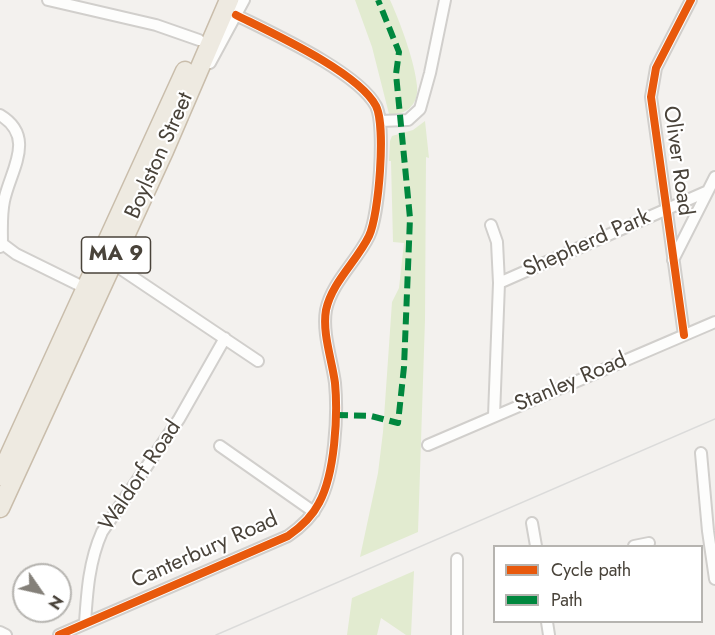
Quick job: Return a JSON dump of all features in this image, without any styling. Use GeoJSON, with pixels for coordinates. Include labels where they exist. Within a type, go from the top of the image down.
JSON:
{"type":"FeatureCollection","features":[{"type":"Feature","properties":{"kind":"highway","name":"Boylston Street"},"geometry":{"type":"LineString","coordinates":[[0,476],[216,0]]}},
{"type":"Feature","properties":{"kind":"highway","name":"Boylston Street"},"geometry":{"type":"LineString","coordinates":[[0,508],[176,123],[233,8]]}},
{"type":"Feature","properties":{"kind":"street"},"geometry":{"type":"LineString","coordinates":[[48,0],[156,25],[199,40]]}},
{"type":"Feature","properties":{"kind":"street"},"geometry":{"type":"LineString","coordinates":[[244,0],[233,8],[357,84],[376,107],[380,121],[408,120],[420,110],[445,0]]}},
{"type":"Feature","properties":{"kind":"street","name":"Oliver Road"},"geometry":{"type":"LineString","coordinates":[[684,335],[651,105],[652,83],[656,68],[691,0]]}},
{"type":"Feature","properties":{"kind":"street"},"geometry":{"type":"LineString","coordinates":[[0,115],[15,129],[20,146],[4,201],[1,244],[16,254],[85,288]]}},
{"type":"Feature","properties":{"kind":"street","name":"Canterbury Road"},"geometry":{"type":"LineString","coordinates":[[59,635],[288,536],[306,522],[314,512],[325,491],[335,430],[335,382],[326,314],[333,293],[374,225],[380,121]]}},
{"type":"Feature","properties":{"kind":"street"},"geometry":{"type":"LineString","coordinates":[[673,261],[715,177]]}},
{"type":"Feature","properties":{"kind":"street","name":"Shepherd Park"},"geometry":{"type":"LineString","coordinates":[[499,283],[708,191]]}},
{"type":"Feature","properties":{"kind":"street"},"geometry":{"type":"LineString","coordinates":[[491,225],[497,242],[499,283],[494,416]]}},
{"type":"Feature","properties":{"kind":"street"},"geometry":{"type":"LineString","coordinates":[[112,263],[258,361]]}},
{"type":"Feature","properties":{"kind":"street","name":"Stanley Road"},"geometry":{"type":"LineString","coordinates":[[428,445],[715,321]]}},
{"type":"Feature","properties":{"kind":"street","name":"Waldorf Road"},"geometry":{"type":"LineString","coordinates":[[85,623],[94,550],[102,532],[180,419],[225,338]]}},
{"type":"Feature","properties":{"kind":"street"},"geometry":{"type":"LineString","coordinates":[[220,447],[314,512]]}},
{"type":"Feature","properties":{"kind":"street"},"geometry":{"type":"LineString","coordinates":[[701,453],[715,579]]}},
{"type":"Feature","properties":{"kind":"street"},"geometry":{"type":"LineString","coordinates":[[532,522],[536,545]]}},
{"type":"Feature","properties":{"kind":"street"},"geometry":{"type":"LineString","coordinates":[[639,545],[648,543]]}},
{"type":"Feature","properties":{"kind":"street"},"geometry":{"type":"LineString","coordinates":[[457,560],[457,635]]}},
{"type":"Feature","properties":{"kind":"street"},"geometry":{"type":"LineString","coordinates":[[0,633],[6,635]]}},
{"type":"Feature","properties":{"kind":"green space"},"geometry":{"type":"Polygon","coordinates":[[[355,0],[390,0],[416,76],[416,98],[406,111],[389,114],[372,47],[355,0]]]}},
{"type":"Feature","properties":{"kind":"green space"},"geometry":{"type":"Polygon","coordinates":[[[425,121],[429,158],[426,157],[425,320],[418,532],[360,557],[378,473],[392,302],[399,288],[404,243],[393,242],[390,141],[392,136],[413,130],[425,121]]]}},
{"type":"Feature","properties":{"kind":"green space"},"geometry":{"type":"Polygon","coordinates":[[[414,571],[411,635],[406,635],[381,618],[377,635],[347,635],[352,598],[414,571]]]}},
{"type":"Feature","properties":{"kind":"tram line"},"geometry":{"type":"LineString","coordinates":[[216,635],[715,419]]}},
{"type":"Feature","properties":{"kind":"marked path"},"geometry":{"type":"LineString","coordinates":[[336,415],[371,416],[398,423],[404,367],[410,218],[396,74],[399,52],[378,0]]}},
{"type":"Feature","properties":{"kind":"cycle path"},"geometry":{"type":"LineString","coordinates":[[684,335],[651,97],[656,68],[691,0]]}},
{"type":"Feature","properties":{"kind":"cycle path"},"geometry":{"type":"LineString","coordinates":[[59,635],[288,536],[313,513],[329,477],[334,444],[336,396],[326,337],[326,310],[334,290],[364,245],[373,225],[380,171],[379,116],[376,106],[352,80],[313,54],[236,15]]}}]}
